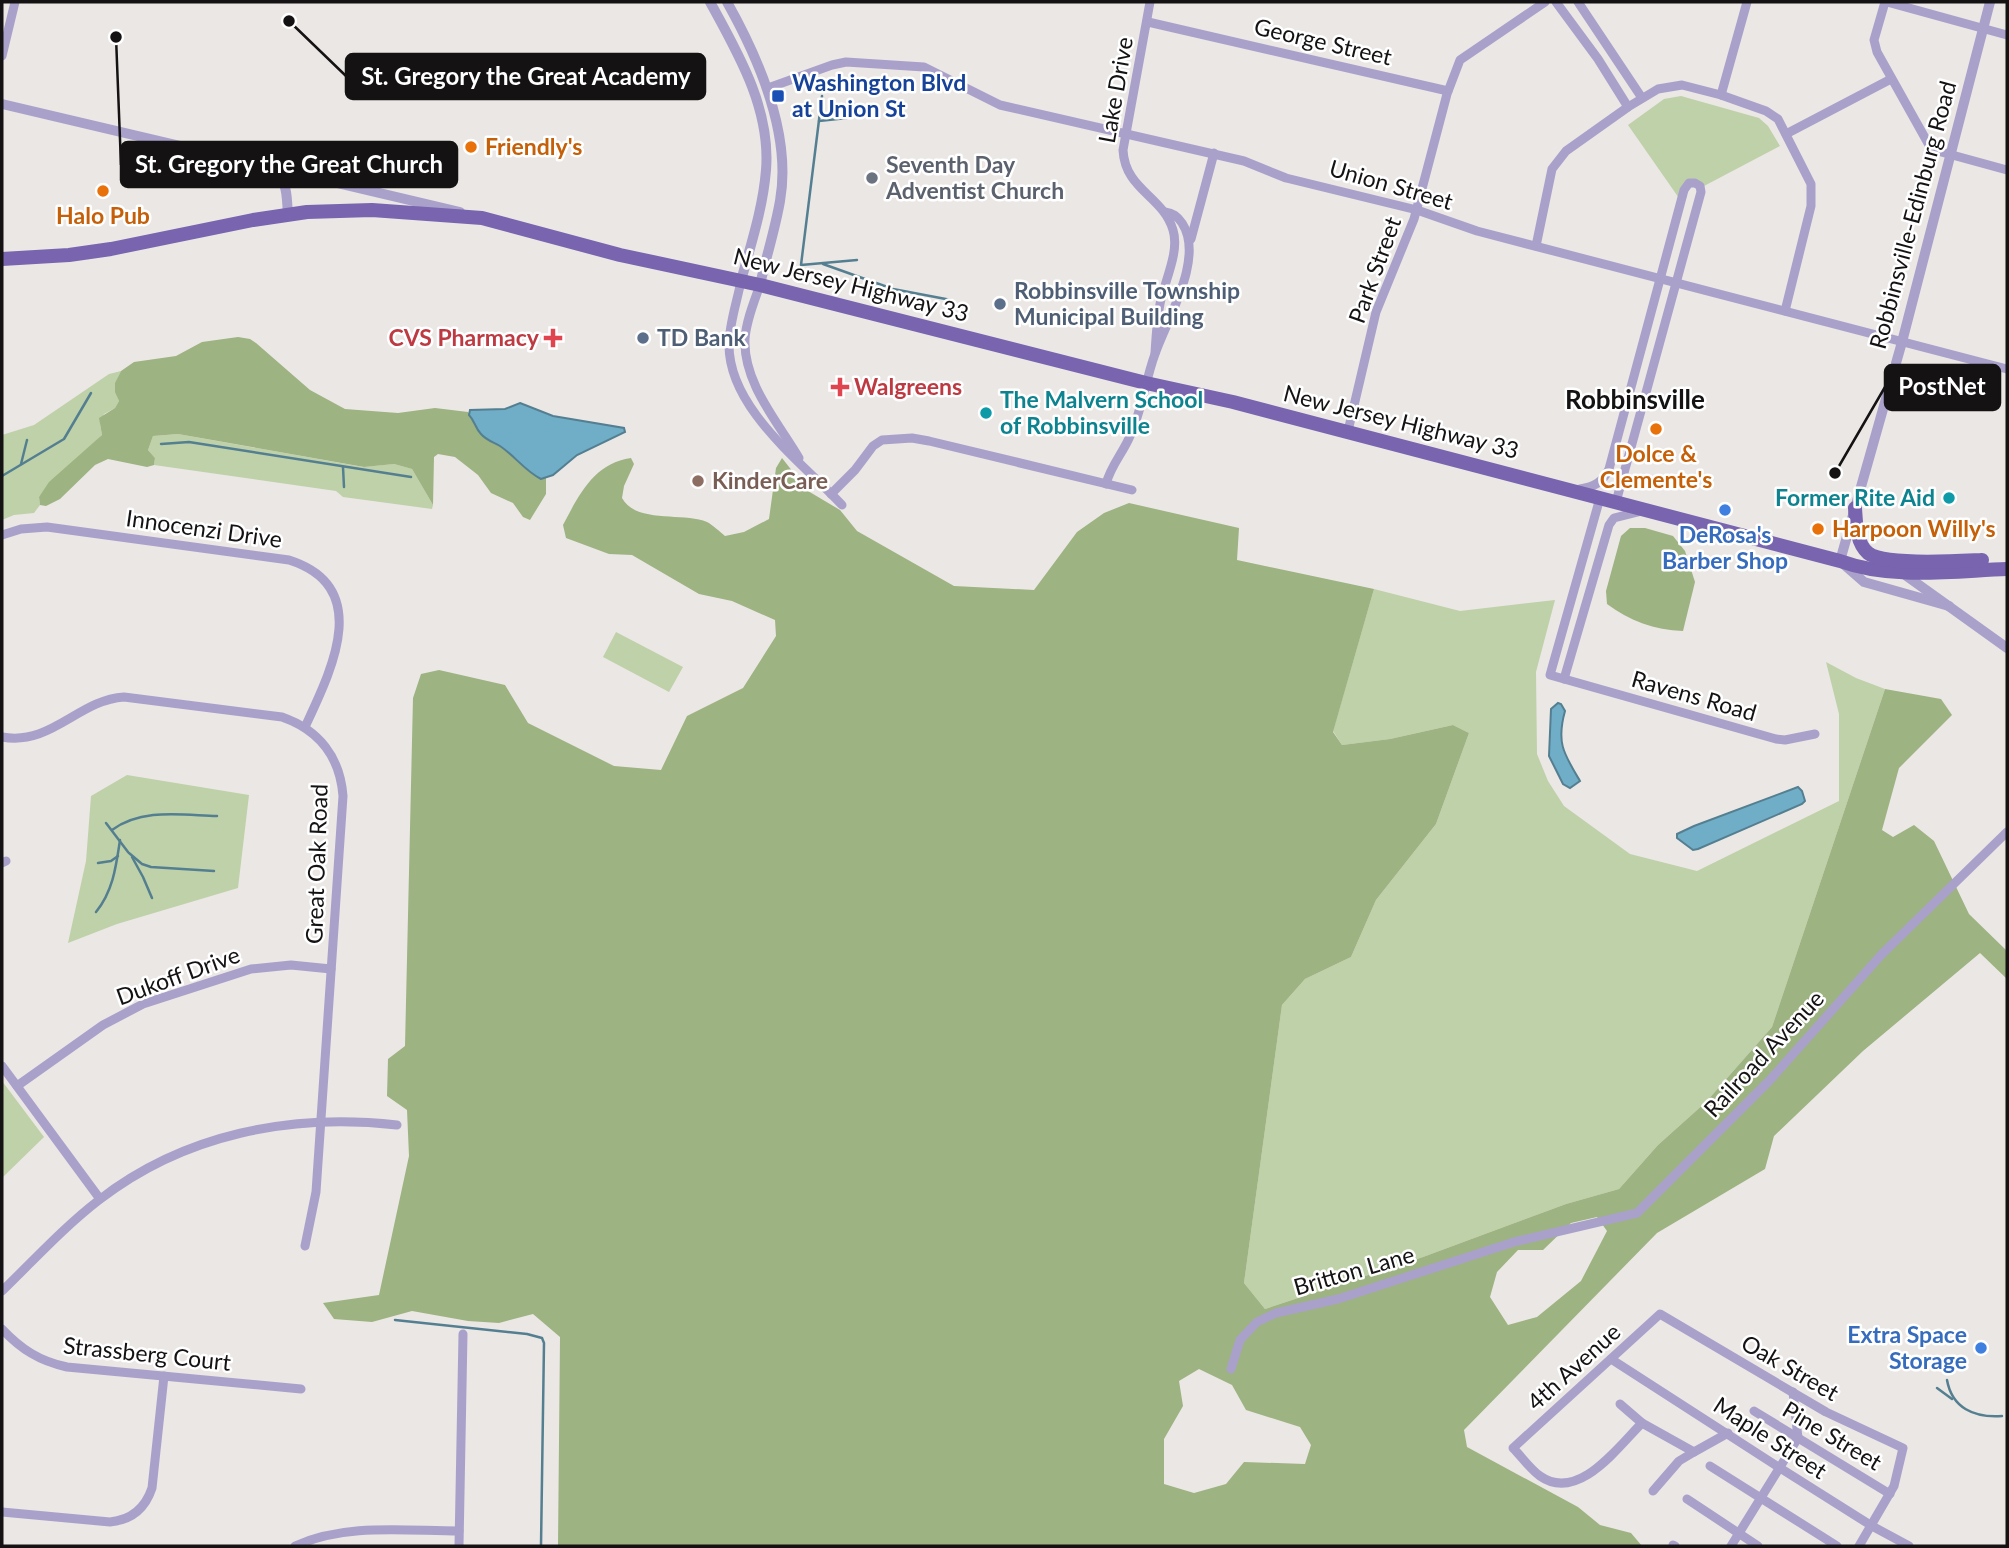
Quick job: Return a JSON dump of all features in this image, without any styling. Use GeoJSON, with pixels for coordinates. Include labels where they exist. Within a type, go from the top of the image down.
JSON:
{"type":"FeatureCollection","features":[{"type":"Feature","properties":{"kind":"main road","name":"New Jersey Highway 33"},"geometry":{"type":"LineString","coordinates":[[2,259],[69,255],[111,249],[288,214],[372,210],[482,218],[620,255],[760,285],[1348,432],[1860,568],[1901,572],[2007,569]]}},
{"type":"Feature","properties":{"kind":"main road"},"geometry":{"type":"LineString","coordinates":[[1855,508],[1856,527],[1861,543],[1869,554],[1884,559],[1918,561],[2007,562]]}},
{"type":"Feature","properties":{"kind":"street"},"geometry":{"type":"LineString","coordinates":[[2,56],[15,2]]}},
{"type":"Feature","properties":{"kind":"street"},"geometry":{"type":"LineString","coordinates":[[710,2],[751,83],[763,130],[766,167],[761,204],[729,334],[732,372],[746,400],[768,429],[842,505]]}},
{"type":"Feature","properties":{"kind":"street"},"geometry":{"type":"LineString","coordinates":[[727,2],[753,49],[768,88],[781,162],[781,199],[746,331],[746,359],[760,392],[804,466]]}},
{"type":"Feature","properties":{"kind":"street","name":"Lake Drive"},"geometry":{"type":"LineString","coordinates":[[1150,2],[1123,150],[1128,172],[1138,186],[1165,212],[1175,215],[1191,239]]}},
{"type":"Feature","properties":{"kind":"street","name":"Park Street"},"geometry":{"type":"LineString","coordinates":[[1348,432],[1377,312],[1416,210],[1448,91],[1460,60],[1545,2]]}},
{"type":"Feature","properties":{"kind":"street"},"geometry":{"type":"LineString","coordinates":[[1556,2],[1598,59],[1628,107]]}},
{"type":"Feature","properties":{"kind":"street"},"geometry":{"type":"LineString","coordinates":[[1578,2],[1642,98]]}},
{"type":"Feature","properties":{"kind":"street"},"geometry":{"type":"LineString","coordinates":[[1721,95],[1747,2]]}},
{"type":"Feature","properties":{"kind":"street"},"geometry":{"type":"LineString","coordinates":[[2007,35],[1886,2],[1874,40],[1891,79],[1934,150],[2007,170]]}},
{"type":"Feature","properties":{"kind":"street","name":"Robbinsville-Edinburg Road"},"geometry":{"type":"LineString","coordinates":[[1840,561],[1902,342],[1990,2]]}},
{"type":"Feature","properties":{"kind":"street","name":"George Street"},"geometry":{"type":"LineString","coordinates":[[1148,22],[1448,91]]}},
{"type":"Feature","properties":{"kind":"street","name":"Union Street"},"geometry":{"type":"LineString","coordinates":[[768,88],[846,62],[924,67],[1000,105],[1214,153],[1244,161],[1286,178],[1416,210],[1477,231],[2007,369]]}},
{"type":"Feature","properties":{"kind":"street"},"geometry":{"type":"LineString","coordinates":[[1786,134],[1891,79]]}},
{"type":"Feature","properties":{"kind":"street"},"geometry":{"type":"LineString","coordinates":[[751,83],[768,88]]}},
{"type":"Feature","properties":{"kind":"street"},"geometry":{"type":"LineString","coordinates":[[1536,247],[1552,169],[1566,151],[1658,89],[1682,85],[1721,95],[1766,111],[1778,119],[1811,184],[1812,194],[1785,311]]}},
{"type":"Feature","properties":{"kind":"street"},"geometry":{"type":"LineString","coordinates":[[757,102],[768,88]]}},
{"type":"Feature","properties":{"kind":"street"},"geometry":{"type":"LineString","coordinates":[[2,104],[268,168],[295,171],[482,218]]}},
{"type":"Feature","properties":{"kind":"street"},"geometry":{"type":"LineString","coordinates":[[1106,484],[1110,469],[1131,435],[1155,353],[1179,296],[1214,153]]}},
{"type":"Feature","properties":{"kind":"street"},"geometry":{"type":"LineString","coordinates":[[268,168],[280,176],[284,183],[288,214]]}},
{"type":"Feature","properties":{"kind":"street"},"geometry":{"type":"LineString","coordinates":[[1565,488],[1590,488],[1605,478],[1609,469],[1685,188],[1689,183],[1695,183],[1700,186],[1701,192],[1616,502]]}},
{"type":"Feature","properties":{"kind":"street"},"geometry":{"type":"LineString","coordinates":[[1155,353],[1159,306],[1175,240],[1165,212]]}},
{"type":"Feature","properties":{"kind":"street"},"geometry":{"type":"LineString","coordinates":[[831,494],[855,470],[873,446],[882,440],[895,438],[922,440],[1132,490]]}},
{"type":"Feature","properties":{"kind":"street"},"geometry":{"type":"LineString","coordinates":[[1600,498],[1550,675],[1564,679],[1609,525],[1614,518],[1623,514],[1649,510]]}},
{"type":"Feature","properties":{"kind":"street","name":"Innocenzi Drive"},"geometry":{"type":"LineString","coordinates":[[2,535],[21,529],[47,527],[289,560],[312,570],[321,577],[335,598],[341,622],[338,645],[305,727]]}},
{"type":"Feature","properties":{"kind":"street"},"geometry":{"type":"LineString","coordinates":[[1884,559],[2007,648]]}},
{"type":"Feature","properties":{"kind":"street"},"geometry":{"type":"LineString","coordinates":[[1840,561],[1864,582],[1949,606]]}},
{"type":"Feature","properties":{"kind":"street","name":"Ravens Road"},"geometry":{"type":"LineString","coordinates":[[1564,679],[1776,739],[1785,740],[1815,734]]}},
{"type":"Feature","properties":{"kind":"street","name":"Great Oak Road"},"geometry":{"type":"LineString","coordinates":[[2,737],[17,739],[42,734],[104,700],[124,696],[282,717],[305,727],[317,736],[334,758],[343,796],[316,1192],[305,1246]]}},
{"type":"Feature","properties":{"kind":"street","name":"Railroad Avenue"},"geometry":{"type":"LineString","coordinates":[[1514,1242],[1637,1213],[1770,1080],[1882,954],[2007,832]]}},
{"type":"Feature","properties":{"kind":"street","name":"Dukoff Drive"},"geometry":{"type":"LineString","coordinates":[[17,1086],[103,1026],[144,1004],[251,969],[291,965],[331,969]]}},
{"type":"Feature","properties":{"kind":"street"},"geometry":{"type":"LineString","coordinates":[[2,1066],[100,1199]]}},
{"type":"Feature","properties":{"kind":"street"},"geometry":{"type":"LineString","coordinates":[[2,1291],[74,1220],[100,1199],[145,1170],[193,1147],[244,1131],[321,1121],[397,1125]]}},
{"type":"Feature","properties":{"kind":"street","name":"Britton Lane"},"geometry":{"type":"LineString","coordinates":[[1231,1369],[1240,1340],[1257,1322],[1276,1313],[1338,1299],[1514,1242]]}},
{"type":"Feature","properties":{"kind":"street","name":"4th Avenue"},"geometry":{"type":"LineString","coordinates":[[1642,1423],[1586,1477],[1571,1483],[1542,1478],[1513,1448],[1660,1314]]}},
{"type":"Feature","properties":{"kind":"street","name":"Oak Street"},"geometry":{"type":"LineString","coordinates":[[1660,1314],[1826,1412],[1903,1448],[1890,1494]]}},
{"type":"Feature","properties":{"kind":"street","name":"Strassberg Court"},"geometry":{"type":"LineString","coordinates":[[2,1329],[26,1352],[51,1364],[301,1389]]}},
{"type":"Feature","properties":{"kind":"street"},"geometry":{"type":"LineString","coordinates":[[459,1546],[463,1334]]}},
{"type":"Feature","properties":{"kind":"street","name":"Maple Street"},"geometry":{"type":"LineString","coordinates":[[1611,1359],[1872,1526],[1909,1546]]}},
{"type":"Feature","properties":{"kind":"street"},"geometry":{"type":"LineString","coordinates":[[2,1512],[110,1522],[136,1513],[149,1498],[152,1488],[164,1376]]}},
{"type":"Feature","properties":{"kind":"street"},"geometry":{"type":"LineString","coordinates":[[1731,1546],[1798,1438],[1793,1392]]}},
{"type":"Feature","properties":{"kind":"street"},"geometry":{"type":"LineString","coordinates":[[1620,1404],[1642,1423],[1694,1452]]}},
{"type":"Feature","properties":{"kind":"street","name":"Pine Street"},"geometry":{"type":"LineString","coordinates":[[1754,1411],[1890,1494]]}},
{"type":"Feature","properties":{"kind":"street"},"geometry":{"type":"LineString","coordinates":[[1653,1491],[1679,1461],[1728,1433]]}},
{"type":"Feature","properties":{"kind":"street"},"geometry":{"type":"LineString","coordinates":[[1710,1466],[1837,1546]]}},
{"type":"Feature","properties":{"kind":"street"},"geometry":{"type":"LineString","coordinates":[[1859,1546],[1890,1494]]}},
{"type":"Feature","properties":{"kind":"street"},"geometry":{"type":"LineString","coordinates":[[1687,1499],[1758,1546]]}},
{"type":"Feature","properties":{"kind":"street"},"geometry":{"type":"LineString","coordinates":[[296,1546],[321,1536],[356,1530],[459,1531]]}},
{"type":"Feature","properties":{"kind":"green space"},"geometry":{"type":"Polygon","coordinates":[[[1681,96],[1759,118],[1768,126],[1780,146],[1704,186],[1689,183],[1681,201],[1628,125],[1664,99],[1681,96]]]}},
{"type":"Feature","properties":{"kind":"green space"},"geometry":{"type":"Polygon","coordinates":[[[238,337],[256,343],[310,390],[345,409],[398,413],[435,408],[468,412],[486,439],[499,445],[537,477],[546,478],[546,494],[530,520],[523,517],[513,503],[491,493],[478,475],[455,457],[438,454],[434,457],[433,505],[412,469],[394,464],[364,467],[178,434],[153,436],[148,450],[155,458],[154,465],[147,467],[108,459],[95,465],[60,499],[46,506],[40,505],[39,497],[49,482],[102,435],[99,418],[115,408],[119,401],[115,383],[121,371],[134,362],[176,356],[202,342],[238,337]]]}},
{"type":"Feature","properties":{"kind":"green space"},"geometry":{"type":"Polygon","coordinates":[[[121,371],[116,386],[119,401],[115,408],[104,414],[100,424],[102,435],[39,497],[40,505],[34,513],[14,515],[2,520],[2,435],[34,425],[109,374],[121,371]]]}},
{"type":"Feature","properties":{"kind":"green space"},"geometry":{"type":"Polygon","coordinates":[[[178,434],[363,467],[394,464],[412,469],[433,505],[432,509],[343,497],[336,491],[154,465],[155,458],[148,450],[153,436],[178,434]]]}},
{"type":"Feature","properties":{"kind":"green space"},"geometry":{"type":"Polygon","coordinates":[[[631,458],[634,464],[624,486],[622,498],[629,506],[649,514],[707,522],[725,536],[744,532],[769,519],[776,468],[782,458],[808,491],[840,510],[857,531],[954,586],[1034,590],[1077,532],[1104,513],[1129,503],[1239,528],[1237,560],[1374,589],[1333,732],[1342,745],[1390,739],[1453,725],[1469,733],[1436,824],[1376,900],[1351,957],[1305,979],[1282,1005],[1244,1283],[1265,1309],[1423,1257],[1566,1204],[1619,1189],[1658,1145],[1706,1102],[1772,1027],[1885,689],[1941,699],[1952,715],[1899,768],[1882,830],[1893,837],[1914,825],[1934,841],[1969,914],[2007,951],[2007,979],[1980,953],[1863,1051],[1774,1136],[1765,1169],[1657,1233],[1464,1430],[1467,1447],[1578,1507],[1600,1525],[1631,1533],[1642,1546],[558,1546],[560,1337],[533,1314],[499,1323],[468,1321],[412,1311],[372,1322],[334,1319],[323,1303],[379,1295],[409,1156],[407,1110],[387,1096],[388,1059],[405,1046],[413,698],[421,674],[439,670],[505,685],[528,723],[614,766],[661,770],[687,716],[743,688],[776,636],[775,620],[732,601],[699,594],[632,555],[609,554],[566,538],[563,525],[582,492],[597,473],[618,461],[631,458]],[[1597,1217],[1571,1223],[1543,1250],[1518,1250],[1497,1272],[1490,1297],[1508,1325],[1537,1317],[1581,1281],[1607,1231],[1597,1217]],[[1199,1369],[1179,1381],[1183,1406],[1164,1439],[1164,1484],[1194,1493],[1226,1484],[1244,1462],[1305,1464],[1311,1445],[1300,1427],[1246,1410],[1232,1385],[1199,1369]]]}},
{"type":"Feature","properties":{"kind":"green space"},"geometry":{"type":"Polygon","coordinates":[[[1630,528],[1645,528],[1673,536],[1685,551],[1695,582],[1683,631],[1643,624],[1607,604],[1606,591],[1621,536],[1630,528]]]}},
{"type":"Feature","properties":{"kind":"green space"},"geometry":{"type":"Polygon","coordinates":[[[1374,589],[1460,611],[1555,600],[1536,672],[1537,754],[1548,781],[1564,806],[1630,854],[1697,871],[1839,801],[1839,714],[1826,662],[1885,689],[1772,1027],[1706,1102],[1658,1145],[1619,1189],[1566,1204],[1423,1257],[1265,1309],[1244,1283],[1282,1005],[1305,979],[1351,957],[1376,900],[1436,824],[1469,733],[1453,725],[1390,739],[1342,745],[1333,731],[1374,589]]]}},
{"type":"Feature","properties":{"kind":"green space"},"geometry":{"type":"Polygon","coordinates":[[[616,632],[683,667],[669,692],[603,657],[616,632]]]}},
{"type":"Feature","properties":{"kind":"green space"},"geometry":{"type":"Polygon","coordinates":[[[127,775],[249,795],[238,888],[117,924],[68,943],[86,861],[91,796],[127,775]]]}},
{"type":"Feature","properties":{"kind":"green space"},"geometry":{"type":"Polygon","coordinates":[[[2,1081],[44,1137],[2,1178],[2,1081]]]}},
{"type":"Feature","properties":{"kind":"water"},"geometry":{"type":"Polygon","coordinates":[[[520,403],[553,416],[624,428],[625,432],[577,455],[553,475],[541,479],[483,436],[469,415],[470,410],[505,409],[520,403]]]}},
{"type":"Feature","properties":{"kind":"water"},"geometry":{"type":"Polygon","coordinates":[[[1558,703],[1565,711],[1561,732],[1563,748],[1580,781],[1570,788],[1563,784],[1549,756],[1551,709],[1558,703]]]}},
{"type":"Feature","properties":{"kind":"water"},"geometry":{"type":"Polygon","coordinates":[[[1798,787],[1805,801],[1802,804],[1698,849],[1693,850],[1677,838],[1677,834],[1694,826],[1798,787]]]}},
{"type":"Feature","properties":{"kind":"waterway"},"geometry":{"type":"LineString","coordinates":[[822,96],[801,265],[857,260]]}},
{"type":"Feature","properties":{"kind":"waterway"},"geometry":{"type":"LineString","coordinates":[[819,121],[847,118]]}},
{"type":"Feature","properties":{"kind":"waterway"},"geometry":{"type":"LineString","coordinates":[[823,264],[893,289],[951,300]]}},
{"type":"Feature","properties":{"kind":"waterway"},"geometry":{"type":"LineString","coordinates":[[2,476],[64,439],[91,393]]}},
{"type":"Feature","properties":{"kind":"waterway"},"geometry":{"type":"LineString","coordinates":[[21,464],[27,440]]}},
{"type":"Feature","properties":{"kind":"waterway"},"geometry":{"type":"LineString","coordinates":[[161,444],[189,442],[411,477]]}},
{"type":"Feature","properties":{"kind":"waterway"},"geometry":{"type":"LineString","coordinates":[[343,467],[344,487]]}},
{"type":"Feature","properties":{"kind":"waterway"},"geometry":{"type":"LineString","coordinates":[[112,830],[136,818],[162,814],[217,816]]}},
{"type":"Feature","properties":{"kind":"waterway"},"geometry":{"type":"LineString","coordinates":[[106,823],[128,852]]}},
{"type":"Feature","properties":{"kind":"waterway"},"geometry":{"type":"LineString","coordinates":[[96,912],[110,887],[120,840]]}},
{"type":"Feature","properties":{"kind":"waterway"},"geometry":{"type":"LineString","coordinates":[[129,853],[142,864],[151,867],[214,871]]}},
{"type":"Feature","properties":{"kind":"waterway"},"geometry":{"type":"LineString","coordinates":[[98,863],[111,861],[118,856]]}},
{"type":"Feature","properties":{"kind":"waterway"},"geometry":{"type":"LineString","coordinates":[[132,857],[152,898]]}},
{"type":"Feature","properties":{"kind":"waterway"},"geometry":{"type":"LineString","coordinates":[[395,1320],[527,1334],[542,1338],[541,1546]]}},
{"type":"Feature","properties":{"kind":"waterway"},"geometry":{"type":"LineString","coordinates":[[1947,1380],[1954,1398],[1966,1409],[1982,1415],[2002,1416]]}},
{"type":"Feature","properties":{"kind":"waterway"},"geometry":{"type":"LineString","coordinates":[[1937,1388],[1952,1399]]}},
{"type":"Feature","properties":{"kind":"place","name":"St. Gregory the Great Academy"},"geometry":{"type":"Point","coordinates":[289,21]}},
{"type":"Feature","properties":{"kind":"place","name":"St. Gregory the Great Church"},"geometry":{"type":"Point","coordinates":[116,37]}},
{"type":"Feature","properties":{"kind":"place","name":"Washington Blvd at Union St"},"geometry":{"type":"Point","coordinates":[778,96]}},
{"type":"Feature","properties":{"kind":"place","name":"Friendly's"},"geometry":{"type":"Point","coordinates":[471,147]}},
{"type":"Feature","properties":{"kind":"place","name":"Seventh Day Adventist Church"},"geometry":{"type":"Point","coordinates":[872,178]}},
{"type":"Feature","properties":{"kind":"place","name":"Halo Pub"},"geometry":{"type":"Point","coordinates":[103,191]}},
{"type":"Feature","properties":{"kind":"place","name":"Robbinsville Township Municipal Building"},"geometry":{"type":"Point","coordinates":[1000,304]}},
{"type":"Feature","properties":{"kind":"place","name":"CVS Pharmacy"},"geometry":{"type":"Point","coordinates":[553,338]}},
{"type":"Feature","properties":{"kind":"place","name":"TD Bank"},"geometry":{"type":"Point","coordinates":[643,338]}},
{"type":"Feature","properties":{"kind":"place","name":"Walgreens"},"geometry":{"type":"Point","coordinates":[840,387]}},
{"type":"Feature","properties":{"kind":"place","name":"The Malvern School of Robbinsville"},"geometry":{"type":"Point","coordinates":[986,413]}},
{"type":"Feature","properties":{"kind":"place","name":"Dolce & Clemente's"},"geometry":{"type":"Point","coordinates":[1656,429]}},
{"type":"Feature","properties":{"kind":"place","name":"PostNet"},"geometry":{"type":"Point","coordinates":[1835,473]}},
{"type":"Feature","properties":{"kind":"place","name":"KinderCare"},"geometry":{"type":"Point","coordinates":[698,481]}},
{"type":"Feature","properties":{"kind":"place","name":"Former Rite Aid"},"geometry":{"type":"Point","coordinates":[1949,498]}},
{"type":"Feature","properties":{"kind":"place","name":"DeRosa's Barber Shop"},"geometry":{"type":"Point","coordinates":[1725,510]}},
{"type":"Feature","properties":{"kind":"place","name":"Harpoon Willy's"},"geometry":{"type":"Point","coordinates":[1818,529]}},
{"type":"Feature","properties":{"kind":"place","name":"Extra Space Storage"},"geometry":{"type":"Point","coordinates":[1981,1348]}},
{"type":"Feature","properties":{"kind":"district","name":"Robbinsville"},"geometry":{"type":"Point","coordinates":[1635,400]}}]}
